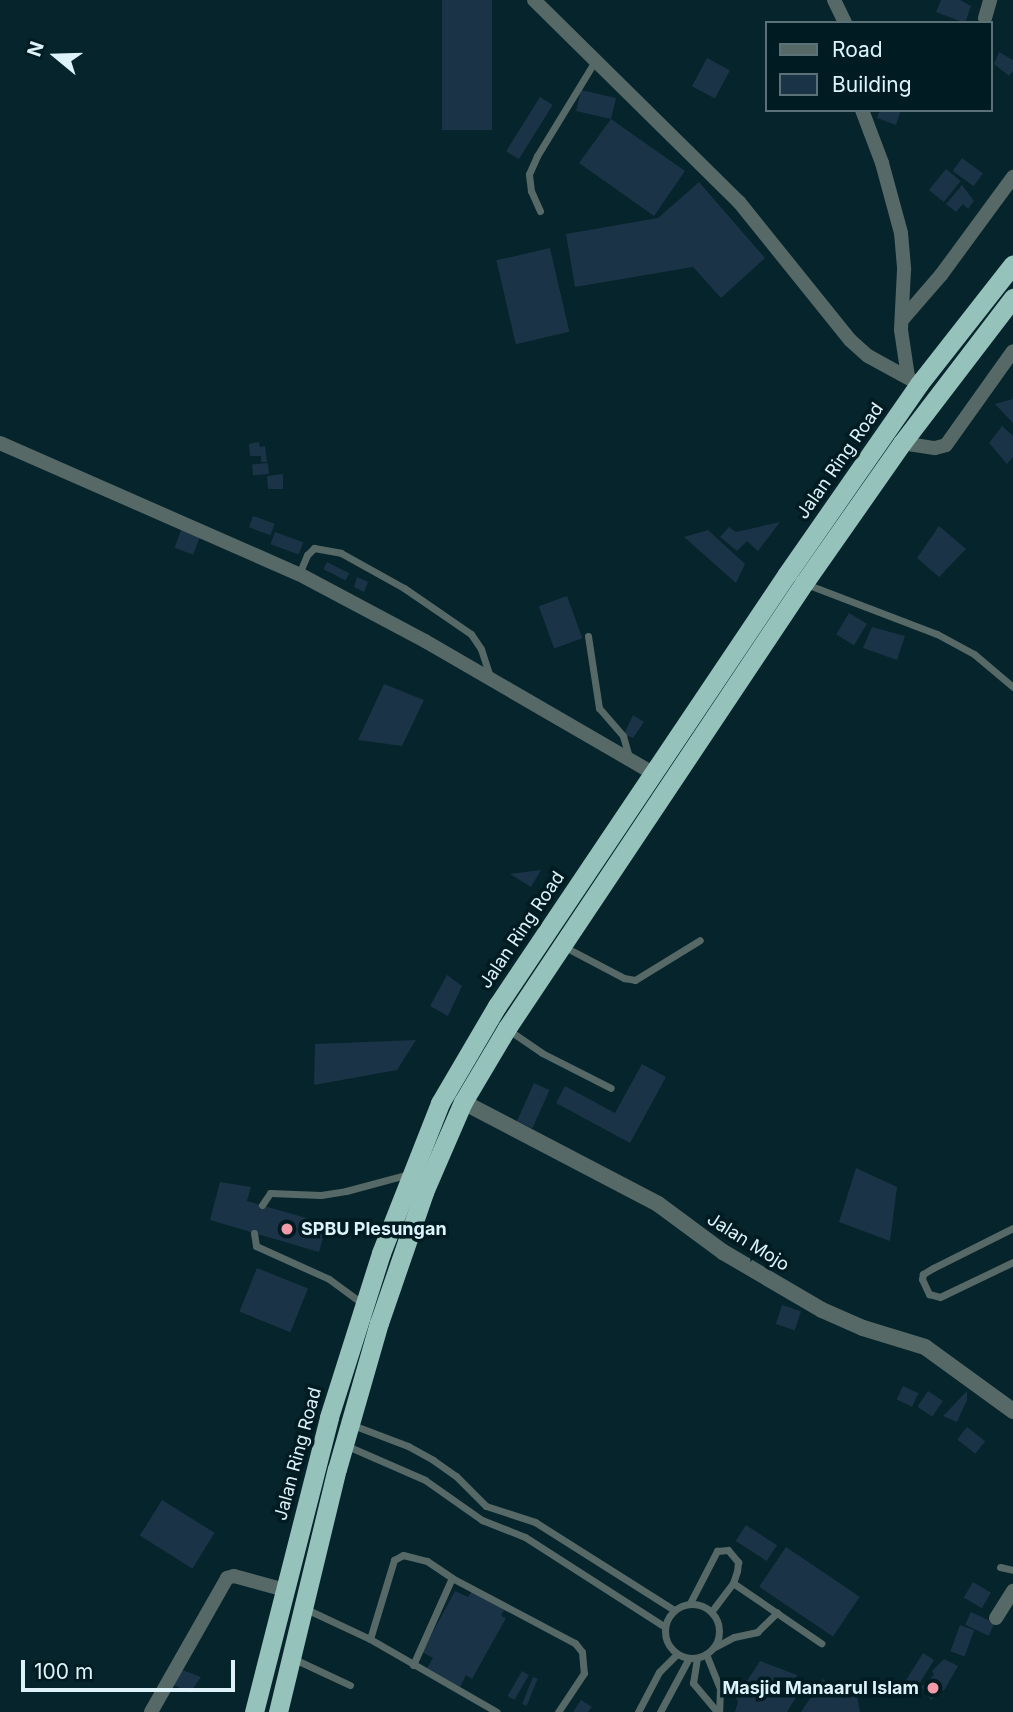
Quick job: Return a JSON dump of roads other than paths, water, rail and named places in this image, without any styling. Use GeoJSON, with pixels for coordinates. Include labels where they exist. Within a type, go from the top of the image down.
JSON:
{"type":"FeatureCollection","features":[{"type":"Feature","properties":{"kind":"highway","name":"Jalan Ring Road"},"geometry":{"type":"LineString","coordinates":[[254,1712],[316,1464],[364,1305],[410,1173],[459,1067],[913,381],[1013,265]]}},
{"type":"Feature","properties":{"kind":"highway"},"geometry":{"type":"LineString","coordinates":[[278,1712],[349,1424],[410,1228],[463,1102],[507,1028],[804,583],[902,443],[1013,298]]}},
{"type":"Feature","properties":{"kind":"highway"},"geometry":{"type":"LineString","coordinates":[[316,1464],[337,1469]]}},
{"type":"Feature","properties":{"kind":"street"},"geometry":{"type":"LineString","coordinates":[[534,0],[739,202],[849,340],[868,356],[913,381]]}},
{"type":"Feature","properties":{"kind":"street"},"geometry":{"type":"LineString","coordinates":[[834,0],[844,21]]}},
{"type":"Feature","properties":{"kind":"street"},"geometry":{"type":"LineString","coordinates":[[985,18],[990,0]]}},
{"type":"Feature","properties":{"kind":"street"},"geometry":{"type":"LineString","coordinates":[[863,112],[882,163],[901,233],[904,270],[902,320],[913,381]]}},
{"type":"Feature","properties":{"kind":"street"},"geometry":{"type":"LineString","coordinates":[[902,320],[942,275],[1013,177]]}},
{"type":"Feature","properties":{"kind":"street"},"geometry":{"type":"LineString","coordinates":[[902,443],[935,448],[946,445],[1013,351]]}},
{"type":"Feature","properties":{"kind":"street"},"geometry":{"type":"LineString","coordinates":[[0,443],[299,574],[425,640],[653,773]]}},
{"type":"Feature","properties":{"kind":"street","name":"Jalan Mojo"},"geometry":{"type":"LineString","coordinates":[[463,1102],[658,1204],[723,1252],[822,1310],[863,1328],[926,1347],[1013,1411]]}},
{"type":"Feature","properties":{"kind":"street"},"geometry":{"type":"LineString","coordinates":[[151,1712],[228,1578],[234,1576],[285,1591]]}},
{"type":"Feature","properties":{"kind":"street"},"geometry":{"type":"LineString","coordinates":[[996,1618],[1013,1591]]}},
{"type":"Feature","properties":{"kind":"lane"},"geometry":{"type":"LineString","coordinates":[[540,211],[531,191],[529,174],[537,156],[595,61]]}},
{"type":"Feature","properties":{"kind":"lane"},"geometry":{"type":"LineString","coordinates":[[299,574],[307,555],[314,548],[341,553],[404,588],[471,634],[481,649],[491,680]]}},
{"type":"Feature","properties":{"kind":"lane"},"geometry":{"type":"LineString","coordinates":[[804,583],[937,634],[974,654],[1013,687]]}},
{"type":"Feature","properties":{"kind":"lane"},"geometry":{"type":"LineString","coordinates":[[588,636],[598,708],[604,718],[624,736],[629,761]]}},
{"type":"Feature","properties":{"kind":"lane"},"geometry":{"type":"LineString","coordinates":[[563,946],[624,978],[635,980],[700,940]]}},
{"type":"Feature","properties":{"kind":"lane"},"geometry":{"type":"LineString","coordinates":[[507,1028],[542,1053],[611,1088]]}},
{"type":"Feature","properties":{"kind":"lane"},"geometry":{"type":"LineString","coordinates":[[262,1205],[270,1193],[321,1195],[346,1191],[410,1173]]}},
{"type":"Feature","properties":{"kind":"lane"},"geometry":{"type":"LineString","coordinates":[[1013,1227],[933,1268],[923,1274],[922,1279],[929,1294],[940,1297],[1013,1262]]}},
{"type":"Feature","properties":{"kind":"lane"},"geometry":{"type":"LineString","coordinates":[[254,1233],[256,1246],[329,1279],[364,1305]]}},
{"type":"Feature","properties":{"kind":"lane"},"geometry":{"type":"LineString","coordinates":[[349,1424],[390,1438],[433,1460],[456,1476],[486,1506],[535,1522],[674,1610]]}},
{"type":"Feature","properties":{"kind":"lane"},"geometry":{"type":"LineString","coordinates":[[344,1444],[425,1480],[482,1520],[525,1537],[665,1627]]}},
{"type":"Feature","properties":{"kind":"lane"},"geometry":{"type":"LineString","coordinates":[[690,1603],[717,1551],[728,1550],[738,1562],[733,1583],[712,1611]]}},
{"type":"Feature","properties":{"kind":"lane"},"geometry":{"type":"LineString","coordinates":[[370,1639],[394,1560],[403,1555],[420,1559],[575,1643],[582,1652],[584,1673],[558,1712]]}},
{"type":"Feature","properties":{"kind":"lane"},"geometry":{"type":"LineString","coordinates":[[1000,1567],[1013,1570]]}},
{"type":"Feature","properties":{"kind":"lane"},"geometry":{"type":"LineString","coordinates":[[413,1665],[452,1578]]}},
{"type":"Feature","properties":{"kind":"lane"},"geometry":{"type":"LineString","coordinates":[[733,1583],[821,1643]]}},
{"type":"Feature","properties":{"kind":"lane"},"geometry":{"type":"LineString","coordinates":[[714,1648],[720,1629],[712,1611],[702,1605],[690,1603],[674,1610],[665,1627],[670,1647],[677,1654],[693,1658],[706,1654],[734,1637],[757,1632],[777,1613]]}},
{"type":"Feature","properties":{"kind":"lane"},"geometry":{"type":"LineString","coordinates":[[303,1608],[370,1639],[496,1712]]}},
{"type":"Feature","properties":{"kind":"lane"},"geometry":{"type":"LineString","coordinates":[[638,1712],[659,1672],[677,1654]]}},
{"type":"Feature","properties":{"kind":"lane"},"geometry":{"type":"LineString","coordinates":[[706,1654],[720,1688],[718,1712]]}},
{"type":"Feature","properties":{"kind":"lane"},"geometry":{"type":"LineString","coordinates":[[291,1658],[351,1685]]}},
{"type":"Feature","properties":{"kind":"lane"},"geometry":{"type":"LineString","coordinates":[[660,1712],[693,1658]]}},
{"type":"Feature","properties":{"kind":"lane"},"geometry":{"type":"LineString","coordinates":[[693,1658],[693,1683],[718,1712]]}},
{"type":"Feature","properties":{"kind":"place","name":"SPBU Plesungan"},"geometry":{"type":"Point","coordinates":[287,1229]}},
{"type":"Feature","properties":{"kind":"place","name":"Masjid Manaarul Islam"},"geometry":{"type":"Point","coordinates":[933,1688]}}]}
